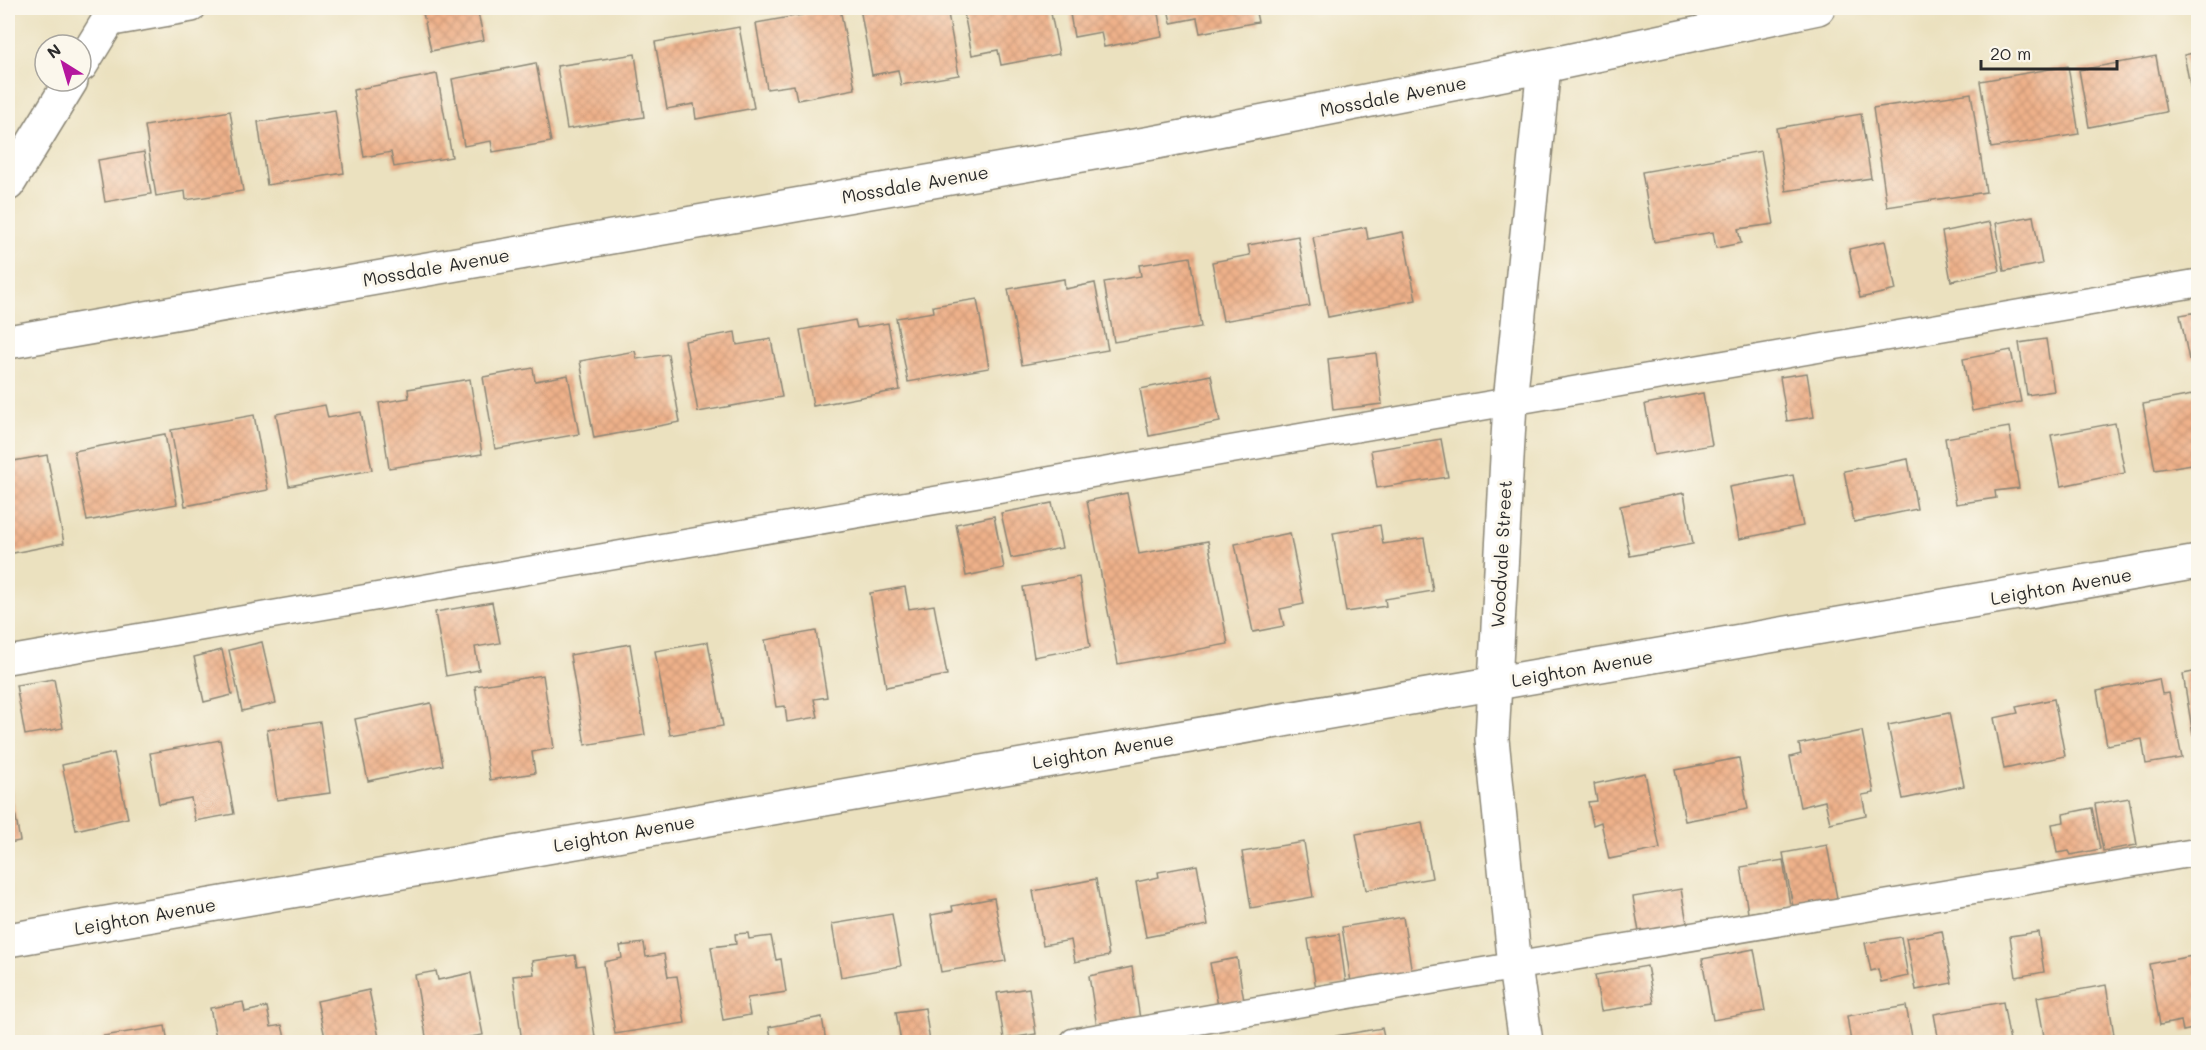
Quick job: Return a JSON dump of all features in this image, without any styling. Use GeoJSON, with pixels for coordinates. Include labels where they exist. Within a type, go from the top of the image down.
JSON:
{"type":"FeatureCollection","features":[{"type":"Feature","properties":{"kind":"street","name":"Mossdale Avenue"},"geometry":{"type":"LineString","coordinates":[[8,342],[1157,142],[1544,66],[1818,8]]}},
{"type":"Feature","properties":{"kind":"street"},"geometry":{"type":"LineString","coordinates":[[93,46],[112,15]]}},
{"type":"Feature","properties":{"kind":"street","name":"Woodvale Street"},"geometry":{"type":"LineString","coordinates":[[1526,1042],[1515,967],[1492,739],[1510,402],[1544,66]]}},
{"type":"Feature","properties":{"kind":"street"},"geometry":{"type":"LineString","coordinates":[[8,184],[64,93]]}},
{"type":"Feature","properties":{"kind":"street","name":"Leighton Avenue"},"geometry":{"type":"LineString","coordinates":[[8,940],[2199,562]]}},
{"type":"Feature","properties":{"kind":"lane"},"geometry":{"type":"LineString","coordinates":[[112,15],[192,8]]}},
{"type":"Feature","properties":{"kind":"lane"},"geometry":{"type":"LineString","coordinates":[[8,660],[2199,283]]}},
{"type":"Feature","properties":{"kind":"lane"},"geometry":{"type":"LineString","coordinates":[[1074,1042],[2199,852]]}},
{"type":"Feature","properties":{"kind":"building"},"geometry":{"type":"Polygon","coordinates":[[[422,8],[477,8],[484,40],[431,51],[422,8]]]}},
{"type":"Feature","properties":{"kind":"building"},"geometry":{"type":"Polygon","coordinates":[[[840,8],[855,89],[797,100],[794,85],[767,89],[756,23],[840,8]]]}},
{"type":"Feature","properties":{"kind":"building"},"geometry":{"type":"Polygon","coordinates":[[[860,8],[947,8],[959,75],[901,85],[898,70],[872,75],[860,8]]]}},
{"type":"Feature","properties":{"kind":"building"},"geometry":{"type":"Polygon","coordinates":[[[963,8],[1050,8],[1059,54],[1001,65],[998,50],[972,55],[963,8]]]}},
{"type":"Feature","properties":{"kind":"building"},"geometry":{"type":"Polygon","coordinates":[[[1069,8],[1157,8],[1162,36],[1104,47],[1101,32],[1074,37],[1069,8]]]}},
{"type":"Feature","properties":{"kind":"building"},"geometry":{"type":"Polygon","coordinates":[[[1168,8],[1255,8],[1258,22],[1200,33],[1197,18],[1171,23],[1168,8]]]}},
{"type":"Feature","properties":{"kind":"building"},"geometry":{"type":"Polygon","coordinates":[[[739,27],[754,108],[696,119],[694,104],[667,109],[655,42],[739,27]]]}},
{"type":"Feature","properties":{"kind":"building"},"geometry":{"type":"Polygon","coordinates":[[[2198,52],[2198,120],[2197,120],[2184,55],[2198,52]]]}},
{"type":"Feature","properties":{"kind":"building"},"geometry":{"type":"Polygon","coordinates":[[[635,54],[644,117],[567,129],[557,66],[635,54]]]}},
{"type":"Feature","properties":{"kind":"building"},"geometry":{"type":"Polygon","coordinates":[[[2156,56],[2166,112],[2089,127],[2079,70],[2156,56]]]}},
{"type":"Feature","properties":{"kind":"building"},"geometry":{"type":"Polygon","coordinates":[[[536,63],[551,142],[493,152],[491,141],[464,146],[452,79],[536,63]]]}},
{"type":"Feature","properties":{"kind":"building"},"geometry":{"type":"Polygon","coordinates":[[[2068,66],[2079,134],[1991,148],[1980,81],[2068,66]]]}},
{"type":"Feature","properties":{"kind":"building"},"geometry":{"type":"Polygon","coordinates":[[[437,74],[452,157],[394,167],[391,152],[364,157],[353,90],[437,74]]]}},
{"type":"Feature","properties":{"kind":"building"},"geometry":{"type":"Polygon","coordinates":[[[1971,93],[1986,192],[1887,207],[1873,108],[1971,93]]]}},
{"type":"Feature","properties":{"kind":"building"},"geometry":{"type":"Polygon","coordinates":[[[335,110],[344,173],[267,185],[258,122],[335,110]]]}},
{"type":"Feature","properties":{"kind":"building"},"geometry":{"type":"Polygon","coordinates":[[[230,111],[243,191],[186,200],[185,191],[156,196],[145,126],[230,111]]]}},
{"type":"Feature","properties":{"kind":"building"},"geometry":{"type":"Polygon","coordinates":[[[1861,114],[1871,178],[1786,191],[1776,128],[1861,114]]]}},
{"type":"Feature","properties":{"kind":"building"},"geometry":{"type":"Polygon","coordinates":[[[1761,151],[1774,224],[1738,229],[1741,243],[1716,248],[1713,232],[1654,242],[1642,172],[1761,151]]]}},
{"type":"Feature","properties":{"kind":"building"},"geometry":{"type":"Polygon","coordinates":[[[144,152],[151,194],[105,202],[98,160],[144,152]]]}},
{"type":"Feature","properties":{"kind":"building"},"geometry":{"type":"Polygon","coordinates":[[[2033,216],[2042,264],[2004,271],[1996,223],[2033,216]]]}},
{"type":"Feature","properties":{"kind":"building"},"geometry":{"type":"Polygon","coordinates":[[[1990,222],[2000,271],[1951,281],[1942,232],[1990,222]]]}},
{"type":"Feature","properties":{"kind":"building"},"geometry":{"type":"Polygon","coordinates":[[[1366,227],[1368,239],[1403,232],[1416,300],[1328,317],[1313,237],[1366,227]]]}},
{"type":"Feature","properties":{"kind":"building"},"geometry":{"type":"Polygon","coordinates":[[[1298,236],[1310,306],[1223,321],[1212,262],[1250,255],[1248,245],[1298,236]]]}},
{"type":"Feature","properties":{"kind":"building"},"geometry":{"type":"Polygon","coordinates":[[[1885,241],[1896,290],[1860,298],[1849,249],[1885,241]]]}},
{"type":"Feature","properties":{"kind":"building"},"geometry":{"type":"Polygon","coordinates":[[[1190,257],[1201,327],[1114,342],[1104,282],[1141,276],[1139,265],[1190,257]]]}},
{"type":"Feature","properties":{"kind":"building"},"geometry":{"type":"Polygon","coordinates":[[[1064,279],[1065,289],[1095,283],[1108,350],[1022,365],[1008,289],[1064,279]]]}},
{"type":"Feature","properties":{"kind":"building"},"geometry":{"type":"Polygon","coordinates":[[[977,299],[989,368],[908,382],[896,318],[934,312],[933,306],[977,299]]]}},
{"type":"Feature","properties":{"kind":"building"},"geometry":{"type":"Polygon","coordinates":[[[2198,312],[2198,358],[2189,360],[2180,315],[2198,312]]]}},
{"type":"Feature","properties":{"kind":"building"},"geometry":{"type":"Polygon","coordinates":[[[855,320],[857,328],[888,323],[900,390],[813,406],[800,330],[855,320]]]}},
{"type":"Feature","properties":{"kind":"building"},"geometry":{"type":"Polygon","coordinates":[[[735,332],[737,345],[771,339],[782,397],[698,412],[685,341],[735,332]]]}},
{"type":"Feature","properties":{"kind":"building"},"geometry":{"type":"Polygon","coordinates":[[[2046,339],[2054,391],[2027,395],[2019,343],[2046,339]]]}},
{"type":"Feature","properties":{"kind":"building"},"geometry":{"type":"Polygon","coordinates":[[[2011,350],[2021,402],[1972,411],[1963,359],[2011,350]]]}},
{"type":"Feature","properties":{"kind":"building"},"geometry":{"type":"Polygon","coordinates":[[[635,351],[637,359],[668,354],[680,422],[594,438],[580,361],[635,351]]]}},
{"type":"Feature","properties":{"kind":"building"},"geometry":{"type":"Polygon","coordinates":[[[1376,353],[1382,404],[1333,410],[1328,359],[1376,353]]]}},
{"type":"Feature","properties":{"kind":"building"},"geometry":{"type":"Polygon","coordinates":[[[533,368],[535,381],[568,375],[579,434],[495,449],[483,377],[533,368]]]}},
{"type":"Feature","properties":{"kind":"building"},"geometry":{"type":"Polygon","coordinates":[[[1807,373],[1814,417],[1787,421],[1780,377],[1807,373]]]}},
{"type":"Feature","properties":{"kind":"building"},"geometry":{"type":"Polygon","coordinates":[[[1211,375],[1220,422],[1149,436],[1140,389],[1211,375]]]}},
{"type":"Feature","properties":{"kind":"building"},"geometry":{"type":"Polygon","coordinates":[[[470,379],[482,454],[389,468],[379,403],[409,398],[408,389],[470,379]]]}},
{"type":"Feature","properties":{"kind":"building"},"geometry":{"type":"Polygon","coordinates":[[[1703,393],[1712,445],[1654,455],[1645,404],[1703,393]]]}},
{"type":"Feature","properties":{"kind":"building"},"geometry":{"type":"Polygon","coordinates":[[[2198,394],[2198,463],[2155,470],[2143,404],[2198,394]]]}},
{"type":"Feature","properties":{"kind":"building"},"geometry":{"type":"Polygon","coordinates":[[[325,405],[328,418],[361,412],[372,470],[289,486],[276,414],[325,405]]]}},
{"type":"Feature","properties":{"kind":"building"},"geometry":{"type":"Polygon","coordinates":[[[254,415],[268,490],[185,506],[171,430],[254,415]]]}},
{"type":"Feature","properties":{"kind":"building"},"geometry":{"type":"Polygon","coordinates":[[[2115,423],[2125,473],[2061,486],[2051,435],[2115,423]]]}},
{"type":"Feature","properties":{"kind":"building"},"geometry":{"type":"Polygon","coordinates":[[[2009,427],[2019,488],[1995,491],[1996,498],[1956,504],[1945,438],[2009,427]]]}},
{"type":"Feature","properties":{"kind":"building"},"geometry":{"type":"Polygon","coordinates":[[[165,434],[177,504],[87,521],[74,451],[165,434]]]}},
{"type":"Feature","properties":{"kind":"building"},"geometry":{"type":"Polygon","coordinates":[[[1441,439],[1448,477],[1377,488],[1371,450],[1441,439]]]}},
{"type":"Feature","properties":{"kind":"building"},"geometry":{"type":"Polygon","coordinates":[[[47,455],[64,543],[8,554],[8,462],[47,455]]]}},
{"type":"Feature","properties":{"kind":"building"},"geometry":{"type":"Polygon","coordinates":[[[1908,459],[1917,509],[1854,522],[1844,471],[1908,459]]]}},
{"type":"Feature","properties":{"kind":"building"},"geometry":{"type":"Polygon","coordinates":[[[1793,475],[1803,526],[1739,539],[1729,487],[1793,475]]]}},
{"type":"Feature","properties":{"kind":"building"},"geometry":{"type":"Polygon","coordinates":[[[1127,493],[1139,554],[1208,541],[1228,644],[1118,664],[1087,501],[1127,493]]]}},
{"type":"Feature","properties":{"kind":"building"},"geometry":{"type":"Polygon","coordinates":[[[1684,493],[1693,544],[1630,556],[1620,506],[1684,493]]]}},
{"type":"Feature","properties":{"kind":"building"},"geometry":{"type":"Polygon","coordinates":[[[1052,503],[1062,548],[1011,558],[1001,513],[1052,503]]]}},
{"type":"Feature","properties":{"kind":"building"},"geometry":{"type":"Polygon","coordinates":[[[994,516],[1004,568],[966,576],[956,524],[994,516]]]}},
{"type":"Feature","properties":{"kind":"building"},"geometry":{"type":"Polygon","coordinates":[[[1380,525],[1383,544],[1424,538],[1433,591],[1385,599],[1386,606],[1346,612],[1333,533],[1380,525]]]}},
{"type":"Feature","properties":{"kind":"building"},"geometry":{"type":"Polygon","coordinates":[[[1290,533],[1304,604],[1280,609],[1284,626],[1253,632],[1235,544],[1290,533]]]}},
{"type":"Feature","properties":{"kind":"building"},"geometry":{"type":"Polygon","coordinates":[[[1079,577],[1090,647],[1034,657],[1023,587],[1079,577]]]}},
{"type":"Feature","properties":{"kind":"building"},"geometry":{"type":"Polygon","coordinates":[[[905,587],[909,609],[934,605],[947,675],[886,687],[870,593],[905,587]]]}},
{"type":"Feature","properties":{"kind":"building"},"geometry":{"type":"Polygon","coordinates":[[[492,602],[500,643],[475,647],[479,670],[446,676],[435,612],[492,602]]]}},
{"type":"Feature","properties":{"kind":"building"},"geometry":{"type":"Polygon","coordinates":[[[816,631],[827,697],[814,699],[818,717],[787,722],[785,706],[776,707],[765,640],[816,631]]]}},
{"type":"Feature","properties":{"kind":"building"},"geometry":{"type":"Polygon","coordinates":[[[262,642],[276,703],[242,711],[229,650],[262,642]]]}},
{"type":"Feature","properties":{"kind":"building"},"geometry":{"type":"Polygon","coordinates":[[[708,642],[723,726],[670,735],[655,651],[708,642]]]}},
{"type":"Feature","properties":{"kind":"building"},"geometry":{"type":"Polygon","coordinates":[[[630,644],[645,735],[585,745],[570,655],[630,644]]]}},
{"type":"Feature","properties":{"kind":"building"},"geometry":{"type":"Polygon","coordinates":[[[222,650],[232,695],[204,702],[194,657],[222,650]]]}},
{"type":"Feature","properties":{"kind":"building"},"geometry":{"type":"Polygon","coordinates":[[[2198,671],[2198,734],[2193,735],[2183,674],[2198,671]]]}},
{"type":"Feature","properties":{"kind":"building"},"geometry":{"type":"Polygon","coordinates":[[[543,675],[554,748],[532,752],[535,773],[490,780],[475,686],[543,675]]]}},
{"type":"Feature","properties":{"kind":"building"},"geometry":{"type":"Polygon","coordinates":[[[54,679],[63,728],[25,735],[16,685],[54,679]]]}},
{"type":"Feature","properties":{"kind":"building"},"geometry":{"type":"Polygon","coordinates":[[[2159,679],[2162,694],[2169,693],[2182,758],[2146,764],[2142,739],[2107,745],[2097,691],[2159,679]]]}},
{"type":"Feature","properties":{"kind":"building"},"geometry":{"type":"Polygon","coordinates":[[[2054,699],[2065,756],[2004,769],[1994,718],[2018,713],[2016,707],[2054,699]]]}},
{"type":"Feature","properties":{"kind":"building"},"geometry":{"type":"Polygon","coordinates":[[[431,703],[443,765],[368,781],[355,719],[431,703]]]}},
{"type":"Feature","properties":{"kind":"building"},"geometry":{"type":"Polygon","coordinates":[[[1949,713],[1964,786],[1903,799],[1888,725],[1949,713]]]}},
{"type":"Feature","properties":{"kind":"building"},"geometry":{"type":"Polygon","coordinates":[[[320,722],[330,793],[277,800],[267,730],[320,722]]]}},
{"type":"Feature","properties":{"kind":"building"},"geometry":{"type":"Polygon","coordinates":[[[1862,731],[1874,793],[1862,795],[1866,815],[1830,823],[1825,801],[1800,807],[1790,757],[1801,754],[1799,744],[1862,731]]]}},
{"type":"Feature","properties":{"kind":"building"},"geometry":{"type":"Polygon","coordinates":[[[220,740],[234,814],[195,821],[191,798],[159,804],[150,753],[220,740]]]}},
{"type":"Feature","properties":{"kind":"building"},"geometry":{"type":"Polygon","coordinates":[[[114,753],[128,818],[76,830],[62,765],[114,753]]]}},
{"type":"Feature","properties":{"kind":"building"},"geometry":{"type":"Polygon","coordinates":[[[1739,758],[1748,809],[1685,821],[1675,770],[1739,758]]]}},
{"type":"Feature","properties":{"kind":"building"},"geometry":{"type":"Polygon","coordinates":[[[8,773],[20,841],[8,843],[8,773]]]}},
{"type":"Feature","properties":{"kind":"building"},"geometry":{"type":"Polygon","coordinates":[[[1645,773],[1660,849],[1609,859],[1601,822],[1593,825],[1588,802],[1597,801],[1594,784],[1645,773]]]}},
{"type":"Feature","properties":{"kind":"building"},"geometry":{"type":"Polygon","coordinates":[[[2129,798],[2137,845],[2103,851],[2095,804],[2129,798]]]}},
{"type":"Feature","properties":{"kind":"building"},"geometry":{"type":"Polygon","coordinates":[[[2092,808],[2100,849],[2071,855],[2069,851],[2057,853],[2052,824],[2064,822],[2063,814],[2092,808]]]}},
{"type":"Feature","properties":{"kind":"building"},"geometry":{"type":"Polygon","coordinates":[[[1422,822],[1432,878],[1366,890],[1356,834],[1422,822]]]}},
{"type":"Feature","properties":{"kind":"building"},"geometry":{"type":"Polygon","coordinates":[[[1304,842],[1313,897],[1251,908],[1242,852],[1304,842]]]}},
{"type":"Feature","properties":{"kind":"building"},"geometry":{"type":"Polygon","coordinates":[[[1827,845],[1837,898],[1793,907],[1783,853],[1827,845]]]}},
{"type":"Feature","properties":{"kind":"building"},"geometry":{"type":"Polygon","coordinates":[[[1783,860],[1790,906],[1748,913],[1741,867],[1783,860]]]}},
{"type":"Feature","properties":{"kind":"building"},"geometry":{"type":"Polygon","coordinates":[[[1197,865],[1208,925],[1146,937],[1136,882],[1159,877],[1158,872],[1197,865]]]}},
{"type":"Feature","properties":{"kind":"building"},"geometry":{"type":"Polygon","coordinates":[[[1096,879],[1109,956],[1075,962],[1071,940],[1043,945],[1033,891],[1096,879]]]}},
{"type":"Feature","properties":{"kind":"building"},"geometry":{"type":"Polygon","coordinates":[[[1681,889],[1687,923],[1639,932],[1633,897],[1681,889]]]}},
{"type":"Feature","properties":{"kind":"building"},"geometry":{"type":"Polygon","coordinates":[[[994,898],[1006,961],[941,972],[931,915],[953,911],[952,906],[994,898]]]}},
{"type":"Feature","properties":{"kind":"building"},"geometry":{"type":"Polygon","coordinates":[[[892,914],[901,966],[841,977],[832,924],[892,914]]]}},
{"type":"Feature","properties":{"kind":"building"},"geometry":{"type":"Polygon","coordinates":[[[1403,917],[1412,973],[1351,982],[1342,927],[1403,917]]]}},
{"type":"Feature","properties":{"kind":"building"},"geometry":{"type":"Polygon","coordinates":[[[1942,931],[1952,983],[1916,990],[1906,938],[1942,931]]]}},
{"type":"Feature","properties":{"kind":"building"},"geometry":{"type":"Polygon","coordinates":[[[2038,932],[2044,972],[2016,977],[2010,936],[2038,932]]]}},
{"type":"Feature","properties":{"kind":"building"},"geometry":{"type":"Polygon","coordinates":[[[748,933],[749,939],[771,936],[776,960],[781,959],[786,992],[747,998],[750,1015],[723,1020],[711,947],[736,944],[735,934],[748,933]]]}},
{"type":"Feature","properties":{"kind":"building"},"geometry":{"type":"Polygon","coordinates":[[[1339,934],[1346,984],[1316,989],[1308,939],[1339,934]]]}},
{"type":"Feature","properties":{"kind":"building"},"geometry":{"type":"Polygon","coordinates":[[[1901,937],[1908,976],[1881,982],[1878,969],[1871,971],[1865,943],[1901,937]]]}},
{"type":"Feature","properties":{"kind":"building"},"geometry":{"type":"Polygon","coordinates":[[[644,943],[646,957],[664,954],[668,977],[677,976],[685,1023],[615,1034],[604,962],[622,958],[620,946],[644,943]]]}},
{"type":"Feature","properties":{"kind":"building"},"geometry":{"type":"Polygon","coordinates":[[[1754,949],[1765,1011],[1713,1020],[1702,959],[1754,949]]]}},
{"type":"Feature","properties":{"kind":"building"},"geometry":{"type":"Polygon","coordinates":[[[575,955],[577,966],[584,965],[595,1037],[570,1040],[570,1042],[522,1042],[513,976],[534,974],[532,961],[575,955]]]}},
{"type":"Feature","properties":{"kind":"building"},"geometry":{"type":"Polygon","coordinates":[[[2198,955],[2198,1028],[2183,1031],[2181,1021],[2160,1025],[2149,964],[2198,955]]]}},
{"type":"Feature","properties":{"kind":"building"},"geometry":{"type":"Polygon","coordinates":[[[1237,958],[1244,1001],[1218,1006],[1210,963],[1237,958]]]}},
{"type":"Feature","properties":{"kind":"building"},"geometry":{"type":"Polygon","coordinates":[[[1647,966],[1654,1003],[1601,1011],[1595,975],[1647,966]]]}},
{"type":"Feature","properties":{"kind":"building"},"geometry":{"type":"Polygon","coordinates":[[[1132,967],[1140,1019],[1097,1027],[1089,976],[1132,967]]]}},
{"type":"Feature","properties":{"kind":"building"},"geometry":{"type":"Polygon","coordinates":[[[436,971],[438,980],[471,973],[483,1035],[427,1042],[415,975],[436,971]]]}},
{"type":"Feature","properties":{"kind":"building"},"geometry":{"type":"Polygon","coordinates":[[[2106,985],[2114,1035],[2075,1042],[2045,1042],[2037,997],[2106,985]]]}},
{"type":"Feature","properties":{"kind":"building"},"geometry":{"type":"Polygon","coordinates":[[[1029,988],[1036,1034],[1004,1039],[997,993],[1029,988]]]}},
{"type":"Feature","properties":{"kind":"building"},"geometry":{"type":"Polygon","coordinates":[[[369,990],[380,1042],[326,1042],[317,1001],[369,990]]]}},
{"type":"Feature","properties":{"kind":"building"},"geometry":{"type":"Polygon","coordinates":[[[243,1002],[245,1012],[267,1007],[271,1027],[282,1025],[286,1042],[217,1042],[210,1008],[243,1002]]]}},
{"type":"Feature","properties":{"kind":"building"},"geometry":{"type":"Polygon","coordinates":[[[2003,1002],[2010,1042],[1939,1042],[1934,1014],[2003,1002]]]}},
{"type":"Feature","properties":{"kind":"building"},"geometry":{"type":"Polygon","coordinates":[[[1906,1006],[1913,1042],[1851,1042],[1847,1016],[1906,1006]]]}},
{"type":"Feature","properties":{"kind":"building"},"geometry":{"type":"Polygon","coordinates":[[[925,1008],[930,1042],[901,1042],[896,1012],[925,1008]]]}},
{"type":"Feature","properties":{"kind":"building"},"geometry":{"type":"Polygon","coordinates":[[[822,1017],[826,1042],[772,1042],[769,1027],[822,1017]]]}},
{"type":"Feature","properties":{"kind":"building"},"geometry":{"type":"Polygon","coordinates":[[[165,1026],[168,1042],[104,1042],[103,1036],[165,1026]]]}},
{"type":"Feature","properties":{"kind":"building"},"geometry":{"type":"Polygon","coordinates":[[[1382,1028],[1385,1042],[1306,1041],[1382,1028]]]}}]}
